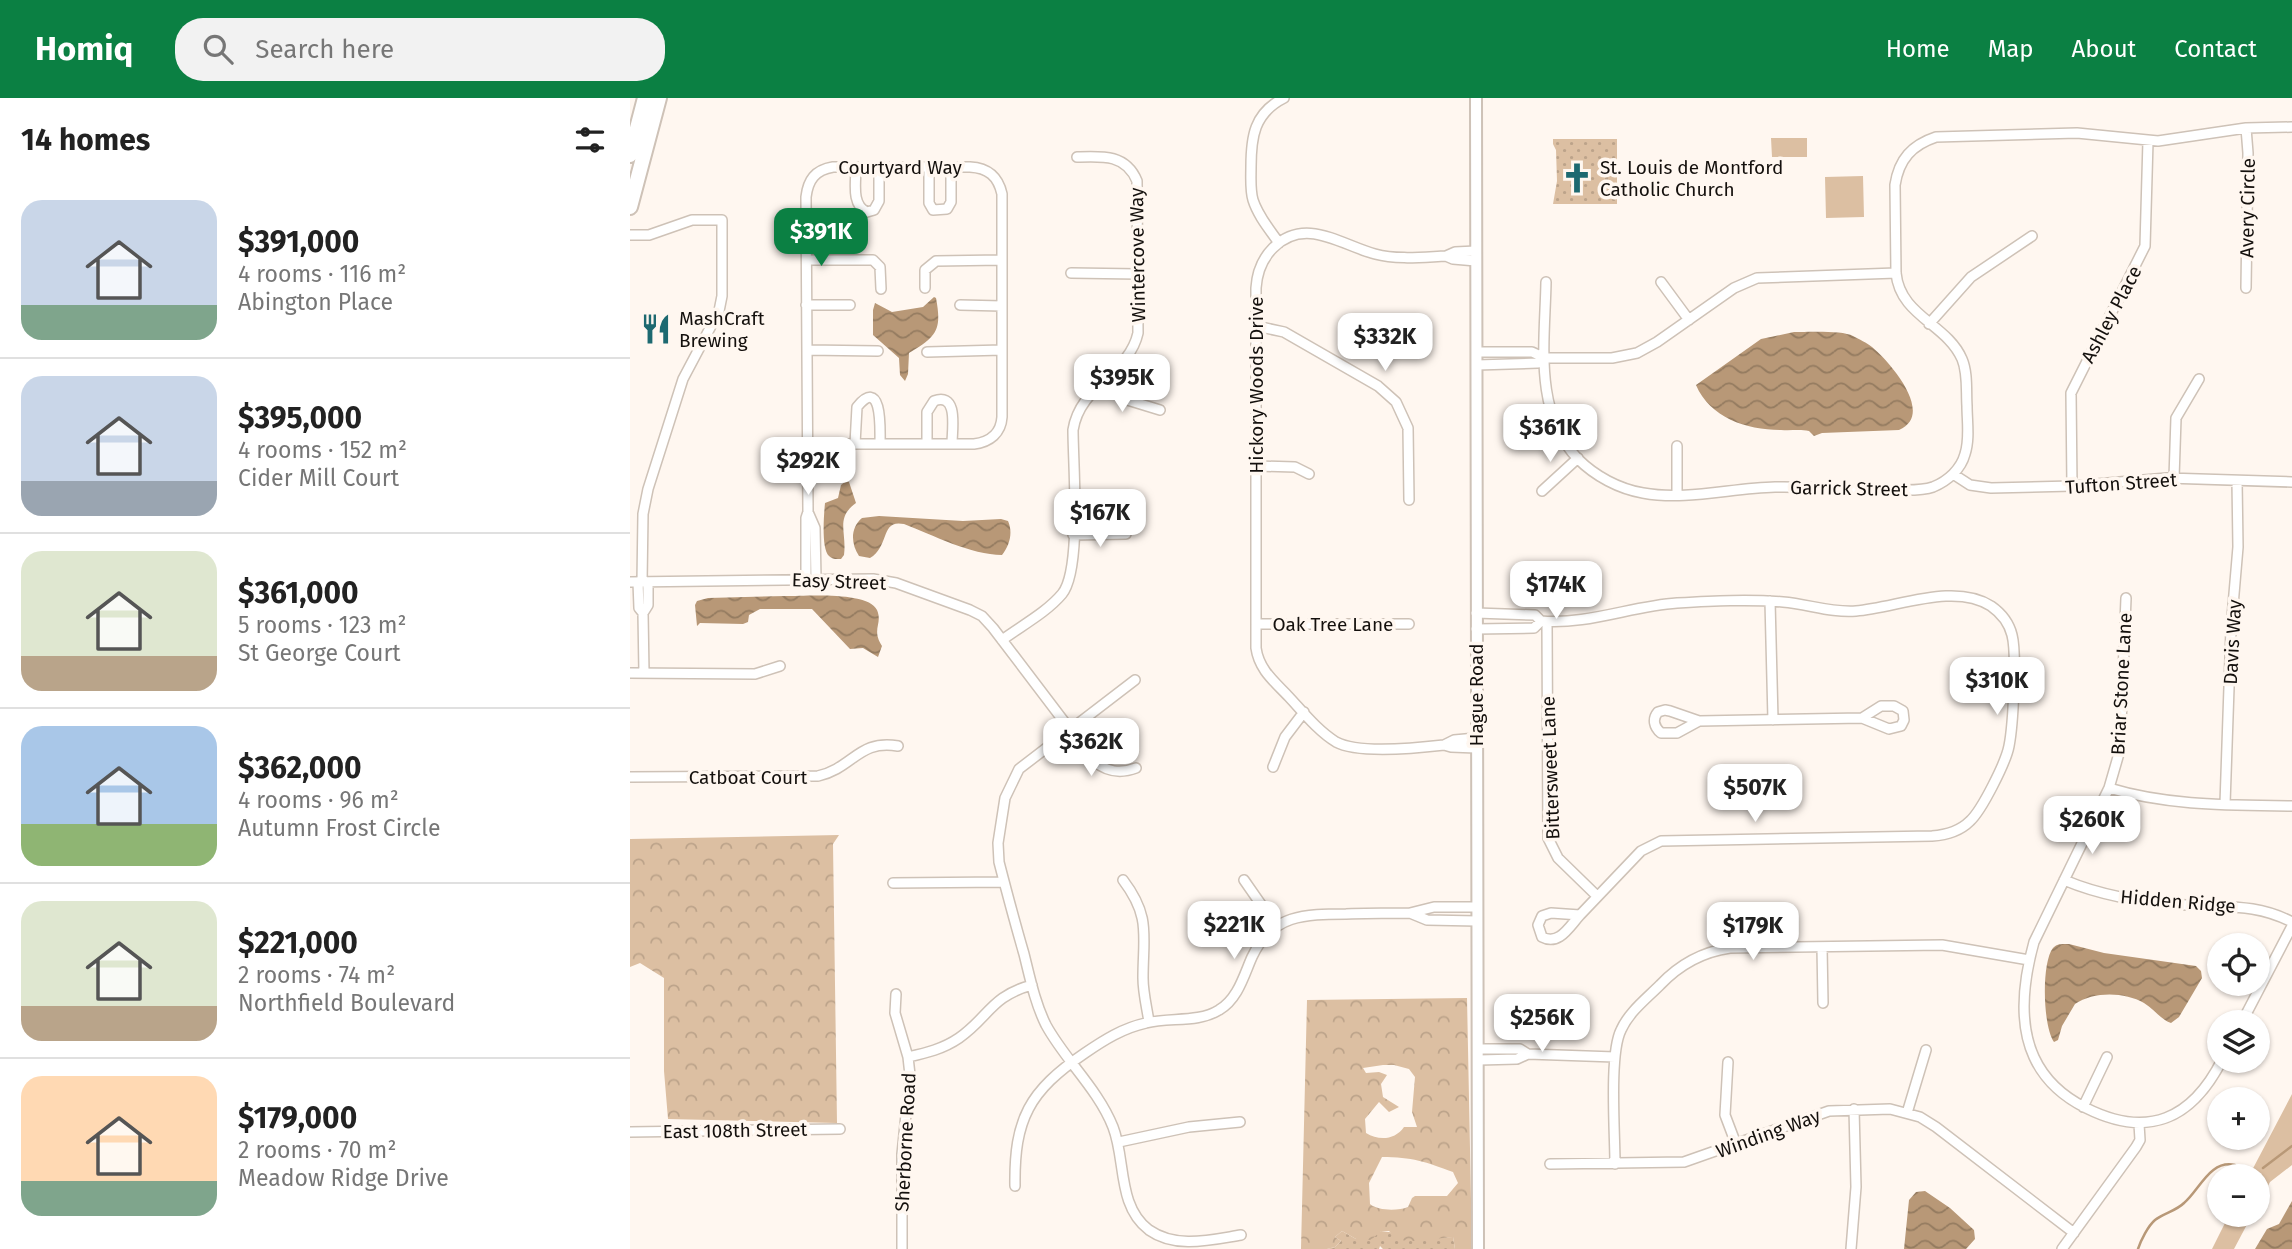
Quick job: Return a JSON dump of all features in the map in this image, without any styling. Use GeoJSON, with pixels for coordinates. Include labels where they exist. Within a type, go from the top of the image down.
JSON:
{"type":"FeatureCollection","features":[{"type":"Feature","properties":{"kind":"main road"},"geometry":{"type":"LineString","coordinates":[[630,155],[645,98]]}},
{"type":"Feature","properties":{"kind":"main road"},"geometry":{"type":"LineString","coordinates":[[630,207],[659,98]]}},
{"type":"Feature","properties":{"kind":"street"},"geometry":{"type":"LineString","coordinates":[[1284,98],[1273,104],[1260,117],[1251,145],[1253,200],[1259,214],[1279,243],[1296,235],[1309,233],[1332,237],[1386,256],[1446,256],[1455,252],[1476,256]]}},
{"type":"Feature","properties":{"kind":"street","name":"Hague Road"},"geometry":{"type":"LineString","coordinates":[[1476,98],[1478,1249]]}},
{"type":"Feature","properties":{"kind":"street"},"geometry":{"type":"LineString","coordinates":[[1953,474],[1966,451],[1965,369],[1958,352],[1903,298],[1896,273],[1897,174],[1906,155],[1925,141],[1952,136],[2077,133],[2173,141],[2246,128],[2292,127]]}},
{"type":"Feature","properties":{"kind":"street","name":"Avery Circle"},"geometry":{"type":"LineString","coordinates":[[2246,128],[2246,288]]}},
{"type":"Feature","properties":{"kind":"street","name":"Ashley Place"},"geometry":{"type":"LineString","coordinates":[[2071,486],[2072,389],[2145,246],[2148,141]]}},
{"type":"Feature","properties":{"kind":"street","name":"Wintercove Way"},"geometry":{"type":"LineString","coordinates":[[1002,640],[1062,594],[1072,569],[1074,421],[1083,402],[1130,354],[1138,329],[1138,188],[1134,175],[1126,164],[1117,159],[1077,157]]}},
{"type":"Feature","properties":{"kind":"street"},"geometry":{"type":"LineString","coordinates":[[856,167],[857,203],[867,212],[874,210],[879,203],[879,167]]}},
{"type":"Feature","properties":{"kind":"street"},"geometry":{"type":"LineString","coordinates":[[929,167],[929,203],[933,210],[940,211],[947,209],[951,202],[951,167]]}},
{"type":"Feature","properties":{"kind":"street","name":"Courtyard Way"},"geometry":{"type":"LineString","coordinates":[[806,579],[806,197],[809,182],[824,169],[978,167],[992,174],[999,183],[1002,194],[1002,260]]}},
{"type":"Feature","properties":{"kind":"street"},"geometry":{"type":"LineString","coordinates":[[630,235],[649,235],[692,220],[722,220],[722,296],[719,311],[683,379],[648,489],[643,514],[639,608],[643,613],[644,673]]}},
{"type":"Feature","properties":{"kind":"street"},"geometry":{"type":"LineString","coordinates":[[1929,324],[1971,277],[2032,236]]}},
{"type":"Feature","properties":{"kind":"street","name":"Hickory Woods Drive"},"geometry":{"type":"LineString","coordinates":[[1279,243],[1264,259],[1256,283],[1256,648],[1261,664],[1304,712],[1330,737],[1346,746],[1419,748],[1444,745],[1454,740],[1476,743]]}},
{"type":"Feature","properties":{"kind":"street"},"geometry":{"type":"LineString","coordinates":[[807,260],[873,260],[880,267],[881,289]]}},
{"type":"Feature","properties":{"kind":"street"},"geometry":{"type":"LineString","coordinates":[[807,444],[984,443],[999,430],[1002,417],[1002,260],[936,261],[925,270],[925,288]]}},
{"type":"Feature","properties":{"kind":"street"},"geometry":{"type":"LineString","coordinates":[[1071,273],[1138,274]]}},
{"type":"Feature","properties":{"kind":"street"},"geometry":{"type":"LineString","coordinates":[[1477,352],[1532,352],[1545,358],[1612,358],[1632,355],[1652,346],[1734,288],[1757,278],[1896,273]]}},
{"type":"Feature","properties":{"kind":"street","name":"Garrick Street"},"geometry":{"type":"LineString","coordinates":[[1546,282],[1546,391],[1550,410],[1561,435],[1578,458],[1601,476],[1627,489],[1650,494],[1677,495],[1776,487],[1854,491],[1921,489],[1941,483],[1953,474]]}},
{"type":"Feature","properties":{"kind":"street"},"geometry":{"type":"LineString","coordinates":[[1661,282],[1689,320]]}},
{"type":"Feature","properties":{"kind":"street"},"geometry":{"type":"LineString","coordinates":[[807,305],[850,305]]}},
{"type":"Feature","properties":{"kind":"street"},"geometry":{"type":"LineString","coordinates":[[960,305],[1002,306]]}},
{"type":"Feature","properties":{"kind":"street"},"geometry":{"type":"LineString","coordinates":[[1256,326],[1284,332],[1378,386],[1396,402],[1408,428],[1409,500]]}},
{"type":"Feature","properties":{"kind":"street"},"geometry":{"type":"LineString","coordinates":[[807,350],[878,351]]}},
{"type":"Feature","properties":{"kind":"street"},"geometry":{"type":"LineString","coordinates":[[927,352],[1002,350]]}},
{"type":"Feature","properties":{"kind":"street"},"geometry":{"type":"LineString","coordinates":[[1477,365],[1538,363],[1545,358]]}},
{"type":"Feature","properties":{"kind":"street"},"geometry":{"type":"LineString","coordinates":[[2174,478],[2175,423],[2178,413],[2199,379]]}},
{"type":"Feature","properties":{"kind":"street"},"geometry":{"type":"LineString","coordinates":[[1103,382],[1124,399],[1160,410]]}},
{"type":"Feature","properties":{"kind":"street"},"geometry":{"type":"LineString","coordinates":[[855,444],[856,410],[861,402],[869,399],[879,407],[880,444]]}},
{"type":"Feature","properties":{"kind":"street"},"geometry":{"type":"LineString","coordinates":[[927,444],[927,412],[934,401],[941,399],[949,402],[952,409],[952,444]]}},
{"type":"Feature","properties":{"kind":"street"},"geometry":{"type":"LineString","coordinates":[[1676,446],[1677,495]]}},
{"type":"Feature","properties":{"kind":"street"},"geometry":{"type":"LineString","coordinates":[[1542,491],[1578,458]]}},
{"type":"Feature","properties":{"kind":"street"},"geometry":{"type":"LineString","coordinates":[[1257,466],[1295,467],[1308,474]]}},
{"type":"Feature","properties":{"kind":"street","name":"Tufton Street"},"geometry":{"type":"LineString","coordinates":[[1953,474],[1982,488],[2071,486],[2174,478],[2292,482]]}},
{"type":"Feature","properties":{"kind":"street","name":"Davis Way"},"geometry":{"type":"LineString","coordinates":[[2225,804],[2231,629],[2238,556],[2237,481]]}},
{"type":"Feature","properties":{"kind":"street","name":"Courtyard Way"},"geometry":{"type":"LineString","coordinates":[[808,512],[815,528],[816,579]]}},
{"type":"Feature","properties":{"kind":"street"},"geometry":{"type":"LineString","coordinates":[[1073,535],[1126,534]]}},
{"type":"Feature","properties":{"kind":"street","name":"Easy Street"},"geometry":{"type":"LineString","coordinates":[[640,582],[873,579],[895,583],[974,611],[986,620],[1069,730],[1100,766],[1113,771],[1136,768]]}},
{"type":"Feature","properties":{"kind":"street"},"geometry":{"type":"LineString","coordinates":[[1476,629],[1534,628],[1544,622],[1581,620],[1670,604],[1770,601],[1848,611],[1918,598],[1966,597],[1989,605],[2003,617],[2013,642],[2011,731],[2007,753],[1978,811],[1964,827],[1942,836],[1661,841],[1641,851],[1597,896],[1580,915],[1557,939],[1545,939],[1538,930],[1538,922],[1546,914],[1580,915]]}},
{"type":"Feature","properties":{"kind":"street","name":"Briar Stone Lane"},"geometry":{"type":"LineString","coordinates":[[2126,597],[2120,750],[2116,770],[2038,933],[2029,960],[2025,1012],[2031,1050],[2048,1079],[2067,1098],[2109,1119],[2139,1124]]}},
{"type":"Feature","properties":{"kind":"street"},"geometry":{"type":"LineString","coordinates":[[1770,601],[1773,720]]}},
{"type":"Feature","properties":{"kind":"street"},"geometry":{"type":"LineString","coordinates":[[1476,613],[1535,615],[1544,622]]}},
{"type":"Feature","properties":{"kind":"street","name":"Bittersweet Lane"},"geometry":{"type":"LineString","coordinates":[[1544,622],[1548,838],[1558,858],[1597,896]]}},
{"type":"Feature","properties":{"kind":"street","name":"Oak Tree Lane"},"geometry":{"type":"LineString","coordinates":[[1256,624],[1409,624]]}},
{"type":"Feature","properties":{"kind":"street"},"geometry":{"type":"LineString","coordinates":[[630,673],[755,674],[772,671],[780,666]]}},
{"type":"Feature","properties":{"kind":"street"},"geometry":{"type":"LineString","coordinates":[[1135,680],[1025,763],[1010,784],[1005,798],[998,848],[1004,882],[1032,985],[1047,1026],[1108,1115],[1119,1142],[1130,1205],[1137,1218],[1147,1229],[1171,1241],[1188,1243],[1241,1235]]}},
{"type":"Feature","properties":{"kind":"street"},"geometry":{"type":"LineString","coordinates":[[1273,767],[1285,737],[1304,712]]}},
{"type":"Feature","properties":{"kind":"street"},"geometry":{"type":"LineString","coordinates":[[1699,721],[1862,718]]}},
{"type":"Feature","properties":{"kind":"street","name":"Catboat Court"},"geometry":{"type":"LineString","coordinates":[[630,777],[818,776],[838,769],[869,747],[885,744],[898,746]]}},
{"type":"Feature","properties":{"kind":"street"},"geometry":{"type":"LineString","coordinates":[[2109,788],[2124,793],[2186,802],[2292,806]]}},
{"type":"Feature","properties":{"kind":"street"},"geometry":{"type":"LineString","coordinates":[[1123,880],[1138,903],[1144,924],[1143,981],[1149,1022]]}},
{"type":"Feature","properties":{"kind":"street"},"geometry":{"type":"LineString","coordinates":[[1244,880],[1276,926]]}},
{"type":"Feature","properties":{"kind":"street","name":"Hidden Ridge"},"geometry":{"type":"LineString","coordinates":[[2064,880],[2097,892],[2163,903],[2257,908],[2292,924]]}},
{"type":"Feature","properties":{"kind":"street"},"geometry":{"type":"LineString","coordinates":[[893,883],[1004,882]]}},
{"type":"Feature","properties":{"kind":"street"},"geometry":{"type":"LineString","coordinates":[[1015,1186],[1016,1142],[1026,1112],[1045,1084],[1071,1062],[1112,1035],[1149,1022],[1203,1016],[1221,1009],[1234,995],[1257,948],[1276,926],[1297,917],[1315,914],[1410,913],[1434,907],[1478,907]]}},
{"type":"Feature","properties":{"kind":"street"},"geometry":{"type":"LineString","coordinates":[[1410,913],[1427,920],[1478,921]]}},
{"type":"Feature","properties":{"kind":"street"},"geometry":{"type":"LineString","coordinates":[[2248,1010],[2292,924]]}},
{"type":"Feature","properties":{"kind":"street"},"geometry":{"type":"LineString","coordinates":[[1615,1164],[1615,1057],[1619,1033],[1626,1020],[1667,977],[1689,961],[1710,952],[1730,948],[1955,946],[2029,960]]}},
{"type":"Feature","properties":{"kind":"street"},"geometry":{"type":"LineString","coordinates":[[1822,947],[1823,1003]]}},
{"type":"Feature","properties":{"kind":"street"},"geometry":{"type":"LineString","coordinates":[[908,1057],[934,1051],[955,1041],[999,1000],[1014,990],[1032,985]]}},
{"type":"Feature","properties":{"kind":"street","name":"Sherborne Road"},"geometry":{"type":"LineString","coordinates":[[896,995],[895,1013],[908,1057],[910,1087],[902,1154],[902,1249]]}},
{"type":"Feature","properties":{"kind":"street"},"geometry":{"type":"LineString","coordinates":[[1479,1054],[1520,1049],[1528,1054],[1615,1057]]}},
{"type":"Feature","properties":{"kind":"street"},"geometry":{"type":"LineString","coordinates":[[1908,1113],[1926,1050]]}},
{"type":"Feature","properties":{"kind":"street"},"geometry":{"type":"LineString","coordinates":[[2083,1107],[2107,1057]]}},
{"type":"Feature","properties":{"kind":"street"},"geometry":{"type":"LineString","coordinates":[[1728,1062],[1725,1115],[1736,1144]]}},
{"type":"Feature","properties":{"kind":"street"},"geometry":{"type":"LineString","coordinates":[[2062,1249],[2136,1147],[2140,1140],[2139,1124],[2168,1118],[2191,1104],[2205,1090],[2215,1073]]}},
{"type":"Feature","properties":{"kind":"street","name":"Winding Way"},"geometry":{"type":"LineString","coordinates":[[1550,1164],[1684,1162],[1816,1114],[1883,1108],[1908,1113],[1936,1127],[2074,1233]]}},
{"type":"Feature","properties":{"kind":"street"},"geometry":{"type":"LineString","coordinates":[[1851,1249],[1856,1186],[1854,1109]]}},
{"type":"Feature","properties":{"kind":"street"},"geometry":{"type":"LineString","coordinates":[[1119,1142],[1189,1127],[1240,1122]]}},
{"type":"Feature","properties":{"kind":"street","name":"East 108th Street"},"geometry":{"type":"LineString","coordinates":[[630,1132],[840,1129]]}},
{"type":"Feature","properties":{"kind":"green space"},"geometry":{"type":"Polygon","coordinates":[[[1771,138],[1807,138],[1807,157],[1772,157],[1771,138]]]}},
{"type":"Feature","properties":{"kind":"green space"},"geometry":{"type":"Polygon","coordinates":[[[1553,139],[1617,139],[1617,204],[1553,204],[1557,181],[1553,139]]]}},
{"type":"Feature","properties":{"kind":"green space"},"geometry":{"type":"Polygon","coordinates":[[[1863,176],[1864,217],[1826,218],[1825,177],[1863,176]]]}},
{"type":"Feature","properties":{"kind":"green space"},"geometry":{"type":"Polygon","coordinates":[[[839,835],[833,844],[837,1123],[668,1119],[664,1071],[664,978],[640,963],[630,967],[630,839],[839,835]]]}},
{"type":"Feature","properties":{"kind":"green space"},"geometry":{"type":"Polygon","coordinates":[[[1467,998],[1472,1249],[1455,1249],[1453,1237],[1398,1240],[1389,1231],[1381,1231],[1371,1240],[1356,1239],[1342,1231],[1335,1237],[1341,1241],[1335,1247],[1301,1249],[1307,1000],[1467,998]],[[1383,1065],[1363,1068],[1366,1073],[1379,1072],[1387,1075],[1381,1084],[1383,1097],[1399,1107],[1389,1112],[1379,1102],[1365,1119],[1366,1133],[1381,1138],[1396,1135],[1404,1127],[1417,1127],[1412,1112],[1415,1077],[1409,1069],[1383,1065]],[[1382,1157],[1369,1183],[1370,1204],[1378,1208],[1394,1210],[1408,1207],[1415,1196],[1447,1196],[1458,1183],[1453,1172],[1435,1165],[1411,1159],[1382,1157]]]}},
{"type":"Feature","properties":{"kind":"green space"},"geometry":{"type":"Polygon","coordinates":[[[2292,1094],[2292,1165],[2270,1182],[2270,1164],[2255,1164],[2263,1150],[2270,1150],[2270,1136],[2292,1094]]]}},
{"type":"Feature","properties":{"kind":"green space"},"geometry":{"type":"Polygon","coordinates":[[[2223,1227],[2246,1227],[2234,1249],[2212,1249],[2223,1227]]]}},
{"type":"Feature","properties":{"kind":"green space"},"geometry":{"type":"Polygon","coordinates":[[[1342,1231],[1356,1239],[1381,1231],[1435,1238],[1453,1237],[1455,1249],[1383,1249],[1380,1246],[1379,1249],[1327,1249],[1335,1247],[1341,1241],[1335,1237],[1342,1231]]]}},
{"type":"Feature","properties":{"kind":"water"},"geometry":{"type":"Polygon","coordinates":[[[934,297],[938,309],[935,331],[926,342],[909,353],[905,381],[900,375],[899,358],[873,335],[875,303],[892,312],[923,307],[934,297]]]}},
{"type":"Feature","properties":{"kind":"water"},"geometry":{"type":"Polygon","coordinates":[[[1794,332],[1848,334],[1872,347],[1889,364],[1906,388],[1913,412],[1909,422],[1899,430],[1822,433],[1814,436],[1809,431],[1755,428],[1731,420],[1710,406],[1702,396],[1696,385],[1761,339],[1794,332]]]}},
{"type":"Feature","properties":{"kind":"water"},"geometry":{"type":"Polygon","coordinates":[[[849,482],[856,503],[844,520],[844,555],[841,559],[835,559],[826,552],[825,503],[838,498],[841,485],[849,482]]]}},
{"type":"Feature","properties":{"kind":"water"},"geometry":{"type":"Polygon","coordinates":[[[879,516],[963,521],[1001,519],[1008,521],[1010,538],[1002,555],[990,554],[965,548],[904,524],[896,524],[888,529],[876,553],[870,558],[859,556],[853,541],[855,526],[862,518],[879,516]]]}},
{"type":"Feature","properties":{"kind":"water"},"geometry":{"type":"Polygon","coordinates":[[[850,597],[872,604],[877,610],[877,635],[882,646],[878,657],[863,648],[850,649],[812,609],[760,609],[749,615],[748,622],[743,624],[700,623],[697,626],[697,601],[708,598],[850,597]]]}},
{"type":"Feature","properties":{"kind":"water"},"geometry":{"type":"Polygon","coordinates":[[[2069,944],[2104,953],[2196,966],[2201,971],[2202,978],[2179,1017],[2171,1023],[2136,999],[2100,995],[2075,1004],[2062,1026],[2058,1040],[2054,1042],[2046,1010],[2045,980],[2053,948],[2069,944]]]}},
{"type":"Feature","properties":{"kind":"water"},"geometry":{"type":"Polygon","coordinates":[[[1925,1191],[1950,1208],[1974,1230],[1975,1239],[1966,1249],[1904,1249],[1909,1200],[1916,1192],[1925,1191]]]}},
{"type":"Feature","properties":{"kind":"water"},"geometry":{"type":"Polygon","coordinates":[[[2292,1201],[2292,1249],[2255,1249],[2267,1229],[2279,1224],[2292,1201]]]}},
{"type":"Feature","properties":{"kind":"waterway"},"geometry":{"type":"LineString","coordinates":[[2268,1164],[2292,1146]]}},
{"type":"Feature","properties":{"kind":"waterway"},"geometry":{"type":"LineString","coordinates":[[2138,1249],[2155,1220],[2181,1206],[2207,1176]]}},
{"type":"Feature","properties":{"kind":"place","name":"St. Louis de Montford Catholic Church"},"geometry":{"type":"Point","coordinates":[1577,178]}},
{"type":"Feature","properties":{"kind":"place","name":"MashCraft Brewing"},"geometry":{"type":"Point","coordinates":[656,329]}}]}
